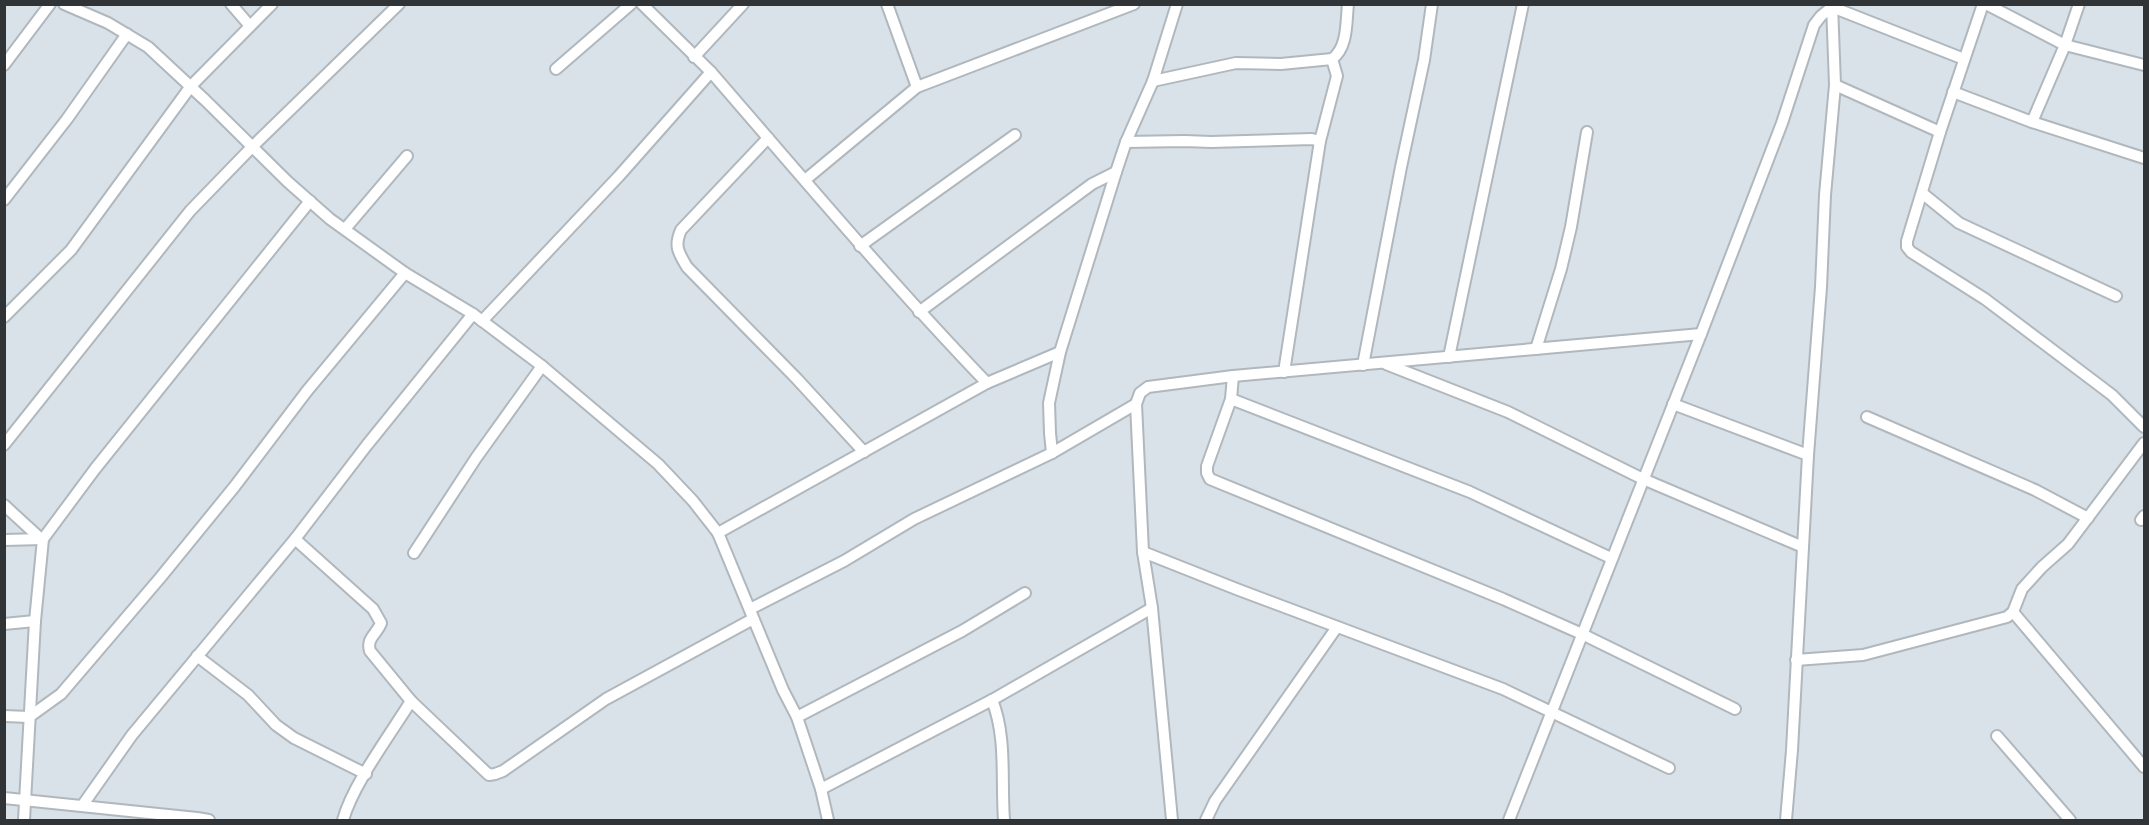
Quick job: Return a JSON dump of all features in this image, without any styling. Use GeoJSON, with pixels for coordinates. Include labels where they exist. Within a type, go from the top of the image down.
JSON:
{"type":"FeatureCollection","features":[{"type":"Feature","properties":{"kind":"street"},"geometry":{"type":"LineString","coordinates":[[4,65],[50,4]]}},
{"type":"Feature","properties":{"kind":"street"},"geometry":{"type":"LineString","coordinates":[[64,4],[127,33],[148,47],[310,201],[405,273],[478,317],[542,366],[658,464],[693,501],[718,533],[783,690],[797,717],[822,789],[828,820]]}},
{"type":"Feature","properties":{"kind":"street"},"geometry":{"type":"LineString","coordinates":[[231,4],[250,26]]}},
{"type":"Feature","properties":{"kind":"street"},"geometry":{"type":"LineString","coordinates":[[4,317],[71,250],[191,86],[272,4]]}},
{"type":"Feature","properties":{"kind":"street"},"geometry":{"type":"LineString","coordinates":[[4,445],[179,223],[252,147],[399,4]]}},
{"type":"Feature","properties":{"kind":"street"},"geometry":{"type":"LineString","coordinates":[[556,69],[631,4]]}},
{"type":"Feature","properties":{"kind":"street"},"geometry":{"type":"LineString","coordinates":[[642,4],[711,72],[860,246],[987,383]]}},
{"type":"Feature","properties":{"kind":"street"},"geometry":{"type":"LineString","coordinates":[[694,57],[743,4]]}},
{"type":"Feature","properties":{"kind":"street"},"geometry":{"type":"LineString","coordinates":[[887,4],[917,87]]}},
{"type":"Feature","properties":{"kind":"street"},"geometry":{"type":"LineString","coordinates":[[805,180],[917,87],[1134,4]]}},
{"type":"Feature","properties":{"kind":"street"},"geometry":{"type":"LineString","coordinates":[[1052,453],[1049,403],[1060,352],[1126,142],[1153,81],[1178,4]]}},
{"type":"Feature","properties":{"kind":"street"},"geometry":{"type":"LineString","coordinates":[[1153,81],[1236,63],[1281,64],[1332,59],[1342,48],[1348,4]]}},
{"type":"Feature","properties":{"kind":"street"},"geometry":{"type":"LineString","coordinates":[[1363,365],[1424,60],[1432,4]]}},
{"type":"Feature","properties":{"kind":"street"},"geometry":{"type":"LineString","coordinates":[[1449,357],[1523,4]]}},
{"type":"Feature","properties":{"kind":"street"},"geometry":{"type":"LineString","coordinates":[[2145,65],[2065,45],[1984,4],[1940,132],[1907,241],[1907,247],[1911,252],[1985,300],[2112,394],[2145,427]]}},
{"type":"Feature","properties":{"kind":"street"},"geometry":{"type":"LineString","coordinates":[[2032,122],[2065,45],[2079,4]]}},
{"type":"Feature","properties":{"kind":"street"},"geometry":{"type":"LineString","coordinates":[[1832,6],[1964,59]]}},
{"type":"Feature","properties":{"kind":"street"},"geometry":{"type":"LineString","coordinates":[[1786,820],[1825,195],[1836,85],[1832,6]]}},
{"type":"Feature","properties":{"kind":"street"},"geometry":{"type":"LineString","coordinates":[[1509,820],[1782,123],[1810,34],[1821,16],[1832,6]]}},
{"type":"Feature","properties":{"kind":"street"},"geometry":{"type":"LineString","coordinates":[[4,200],[67,119],[127,33]]}},
{"type":"Feature","properties":{"kind":"street"},"geometry":{"type":"LineString","coordinates":[[1284,372],[1320,141],[1337,76],[1332,59]]}},
{"type":"Feature","properties":{"kind":"street"},"geometry":{"type":"LineString","coordinates":[[82,806],[132,735],[295,539],[367,445],[478,317],[619,176],[711,72]]}},
{"type":"Feature","properties":{"kind":"street"},"geometry":{"type":"LineString","coordinates":[[1836,85],[1940,132]]}},
{"type":"Feature","properties":{"kind":"street"},"geometry":{"type":"LineString","coordinates":[[1953,92],[2032,122],[2145,158]]}},
{"type":"Feature","properties":{"kind":"street"},"geometry":{"type":"LineString","coordinates":[[1536,349],[1561,269],[1571,227],[1587,132]]}},
{"type":"Feature","properties":{"kind":"street"},"geometry":{"type":"LineString","coordinates":[[860,246],[1015,135]]}},
{"type":"Feature","properties":{"kind":"street"},"geometry":{"type":"LineString","coordinates":[[768,138],[681,230],[676,241],[679,253],[687,267],[797,379],[864,452]]}},
{"type":"Feature","properties":{"kind":"street"},"geometry":{"type":"LineString","coordinates":[[1126,142],[1312,139],[1320,141]]}},
{"type":"Feature","properties":{"kind":"street"},"geometry":{"type":"LineString","coordinates":[[345,229],[407,156]]}},
{"type":"Feature","properties":{"kind":"street"},"geometry":{"type":"LineString","coordinates":[[919,312],[1092,184],[1116,172]]}},
{"type":"Feature","properties":{"kind":"street"},"geometry":{"type":"LineString","coordinates":[[1922,193],[1959,223],[2116,296]]}},
{"type":"Feature","properties":{"kind":"street"},"geometry":{"type":"LineString","coordinates":[[24,820],[42,539],[94,469],[310,201]]}},
{"type":"Feature","properties":{"kind":"street"},"geometry":{"type":"LineString","coordinates":[[4,716],[29,717],[61,694],[153,587],[235,486],[307,391],[405,273]]}},
{"type":"Feature","properties":{"kind":"street"},"geometry":{"type":"LineString","coordinates":[[1172,820],[1152,608],[1143,552],[1136,404],[1140,393],[1148,387],[1233,376],[1701,334]]}},
{"type":"Feature","properties":{"kind":"street"},"geometry":{"type":"LineString","coordinates":[[718,533],[987,383],[1060,352]]}},
{"type":"Feature","properties":{"kind":"street"},"geometry":{"type":"LineString","coordinates":[[1383,363],[1508,412],[1643,479],[1803,547]]}},
{"type":"Feature","properties":{"kind":"street"},"geometry":{"type":"LineString","coordinates":[[414,553],[476,458],[542,366]]}},
{"type":"Feature","properties":{"kind":"street"},"geometry":{"type":"LineString","coordinates":[[1233,376],[1231,399],[1207,466],[1210,479],[1372,543],[1582,634],[1735,709]]}},
{"type":"Feature","properties":{"kind":"street"},"geometry":{"type":"LineString","coordinates":[[1231,399],[1470,492],[1611,558]]}},
{"type":"Feature","properties":{"kind":"street"},"geometry":{"type":"LineString","coordinates":[[295,539],[378,616],[381,623],[370,639],[368,645],[370,651],[411,701],[489,775],[495,774],[606,699],[914,519],[1052,453],[1136,404]]}},
{"type":"Feature","properties":{"kind":"street"},"geometry":{"type":"LineString","coordinates":[[1673,404],[1808,455]]}},
{"type":"Feature","properties":{"kind":"street"},"geometry":{"type":"LineString","coordinates":[[1867,417],[2035,490],[2088,518]]}},
{"type":"Feature","properties":{"kind":"street"},"geometry":{"type":"LineString","coordinates":[[1796,660],[1863,655],[2007,617],[2013,612],[2022,589],[2068,544],[2145,443]]}},
{"type":"Feature","properties":{"kind":"street"},"geometry":{"type":"LineString","coordinates":[[4,505],[42,539]]}},
{"type":"Feature","properties":{"kind":"street"},"geometry":{"type":"LineString","coordinates":[[4,540],[42,539]]}},
{"type":"Feature","properties":{"kind":"street"},"geometry":{"type":"LineString","coordinates":[[1143,552],[1503,689],[1669,768]]}},
{"type":"Feature","properties":{"kind":"street"},"geometry":{"type":"LineString","coordinates":[[797,717],[962,631],[1025,593]]}},
{"type":"Feature","properties":{"kind":"street"},"geometry":{"type":"LineString","coordinates":[[822,789],[992,700],[1152,608]]}},
{"type":"Feature","properties":{"kind":"street"},"geometry":{"type":"LineString","coordinates":[[2013,612],[2145,767]]}},
{"type":"Feature","properties":{"kind":"street"},"geometry":{"type":"LineString","coordinates":[[4,624],[35,621]]}},
{"type":"Feature","properties":{"kind":"street"},"geometry":{"type":"LineString","coordinates":[[1206,820],[1215,801],[1337,627]]}},
{"type":"Feature","properties":{"kind":"street"},"geometry":{"type":"LineString","coordinates":[[197,656],[248,695],[276,725],[294,738],[366,774]]}},
{"type":"Feature","properties":{"kind":"street"},"geometry":{"type":"LineString","coordinates":[[992,700],[1001,741],[1004,820]]}},
{"type":"Feature","properties":{"kind":"street"},"geometry":{"type":"LineString","coordinates":[[343,820],[366,774],[411,701]]}},
{"type":"Feature","properties":{"kind":"street"},"geometry":{"type":"LineString","coordinates":[[1997,736],[2070,820]]}},
{"type":"Feature","properties":{"kind":"street"},"geometry":{"type":"LineString","coordinates":[[4,798],[209,820]]}}]}
